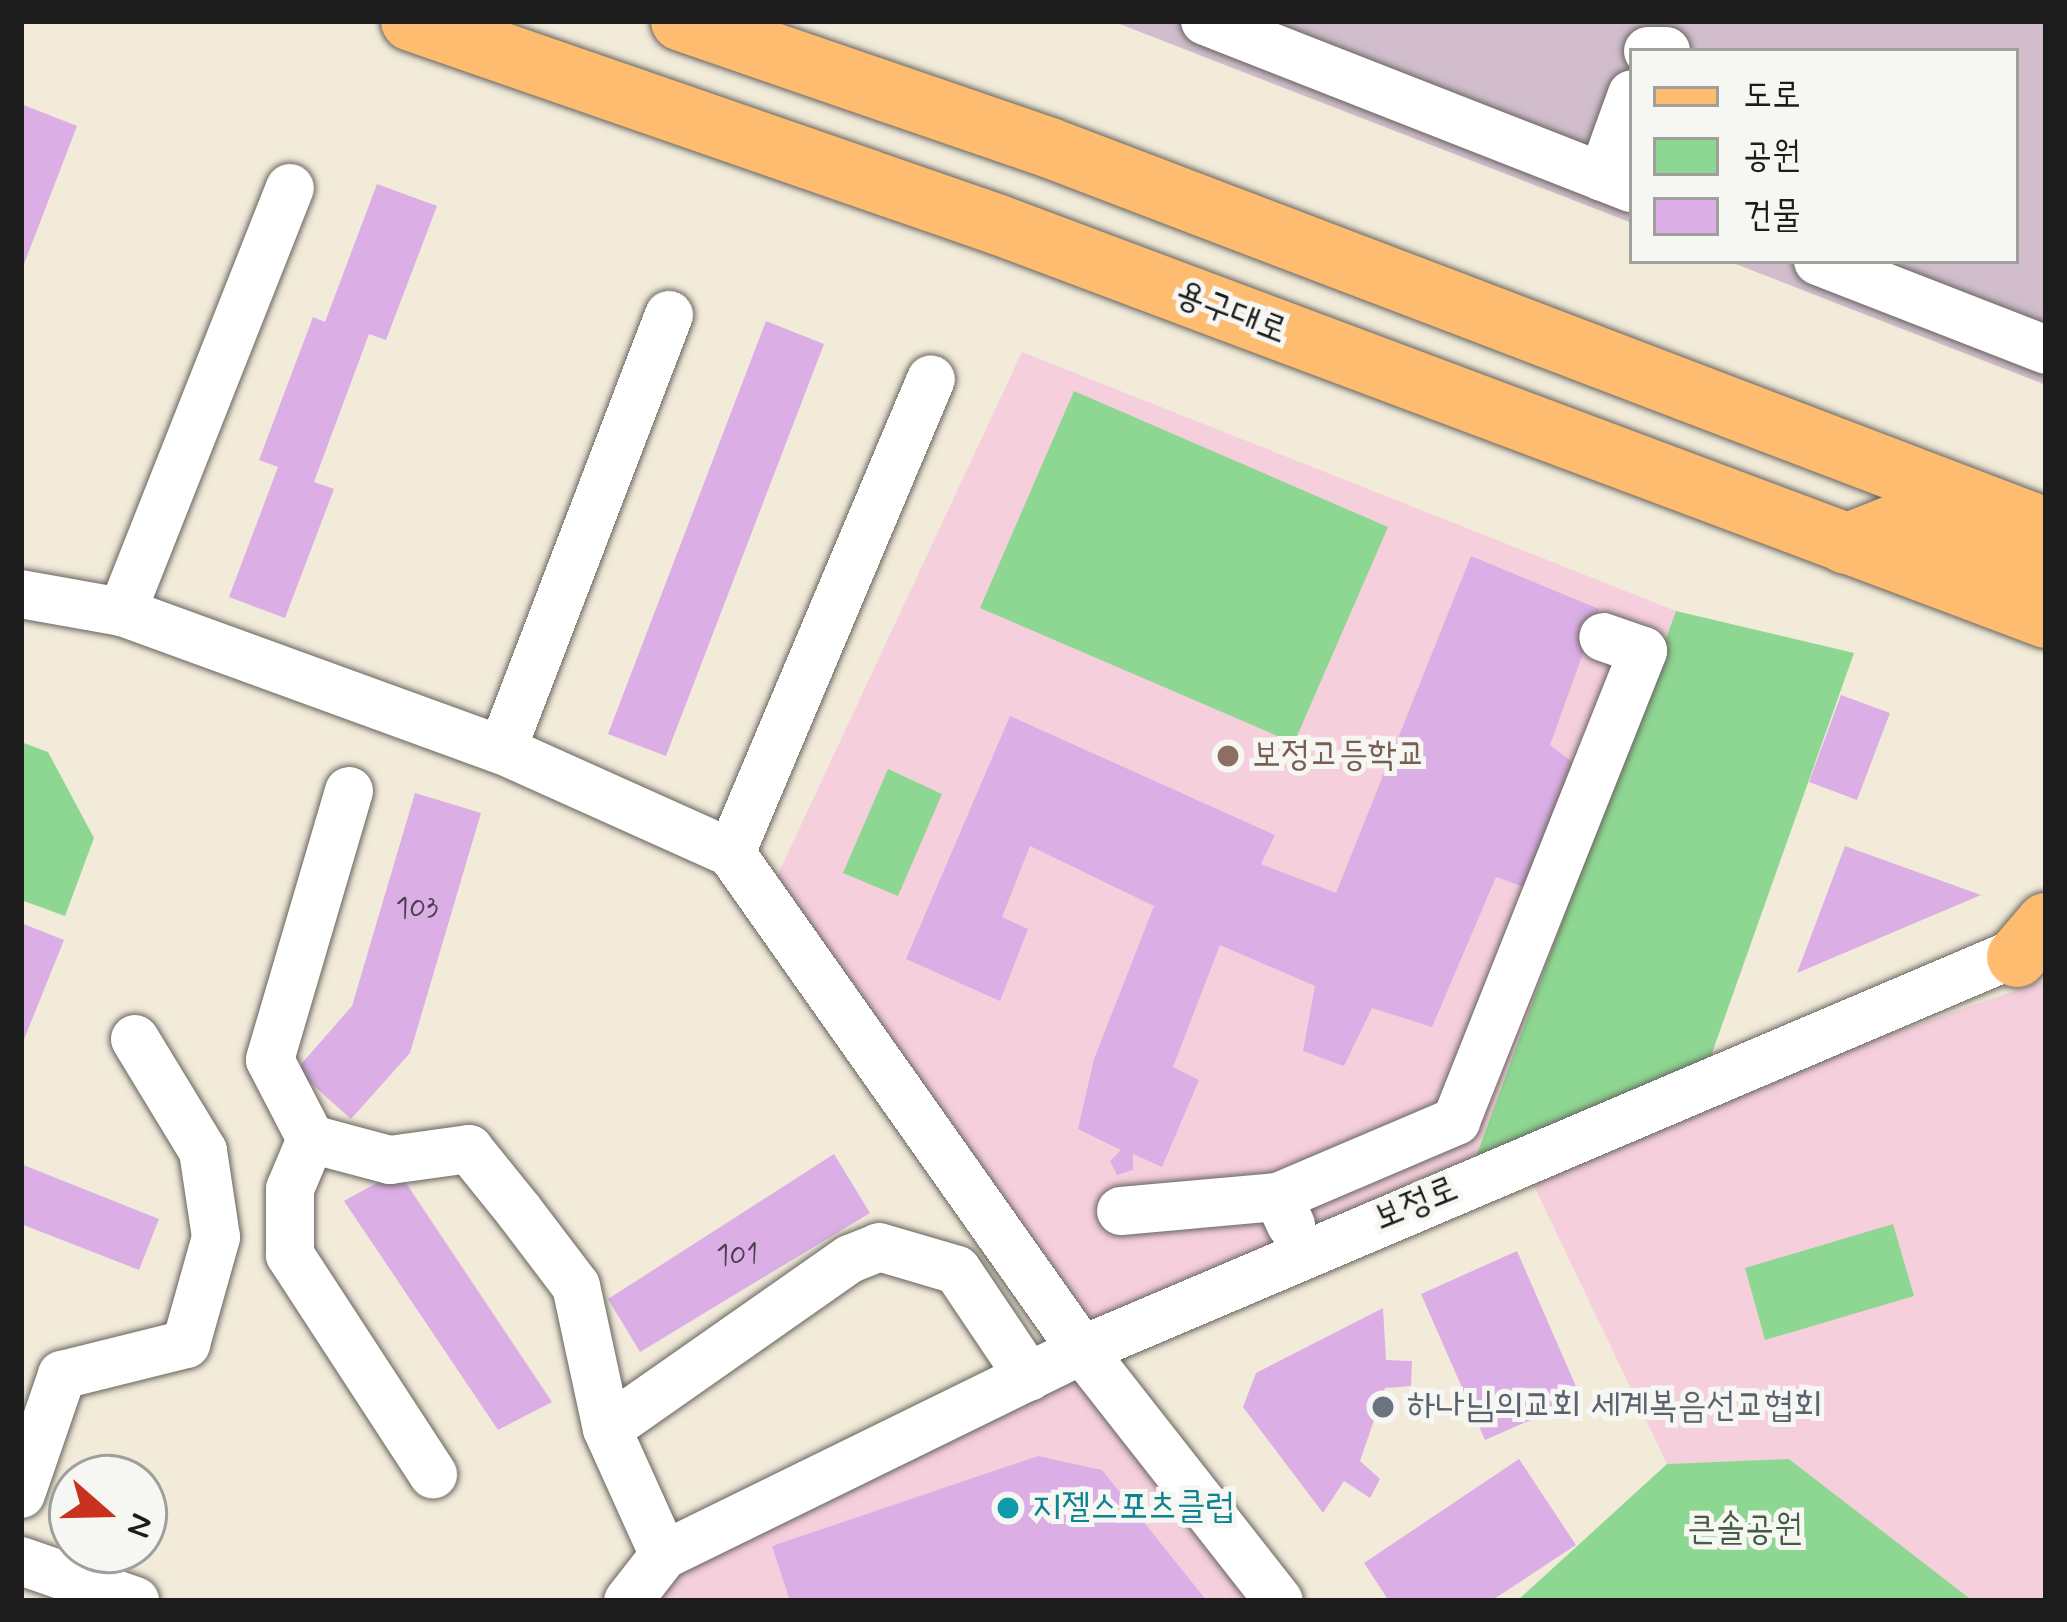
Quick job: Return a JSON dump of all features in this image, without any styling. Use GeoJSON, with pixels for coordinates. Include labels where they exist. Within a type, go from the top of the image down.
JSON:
{"type":"FeatureCollection","features":[{"type":"Feature","properties":{"kind":"main road","name":"용구대로"},"geometry":{"type":"LineString","coordinates":[[411,21],[999,225],[2046,618]]}},
{"type":"Feature","properties":{"kind":"main road"},"geometry":{"type":"LineString","coordinates":[[681,21],[950,112],[2046,528]]}},
{"type":"Feature","properties":{"kind":"main road"},"geometry":{"type":"LineString","coordinates":[[750,21],[950,112]]}},
{"type":"Feature","properties":{"kind":"main road"},"geometry":{"type":"LineString","coordinates":[[1846,544],[1904,521],[2046,572]]}},
{"type":"Feature","properties":{"kind":"main road"},"geometry":{"type":"LineString","coordinates":[[1957,586],[2046,652]]}},
{"type":"Feature","properties":{"kind":"street"},"geometry":{"type":"LineString","coordinates":[[1205,21],[1617,183],[1629,112]]}},
{"type":"Feature","properties":{"kind":"street"},"geometry":{"type":"LineString","coordinates":[[122,612],[290,188]]}},
{"type":"Feature","properties":{"kind":"street"},"geometry":{"type":"LineString","coordinates":[[1826,264],[2046,350]]}},
{"type":"Feature","properties":{"kind":"street"},"geometry":{"type":"LineString","coordinates":[[502,750],[670,315]]}},
{"type":"Feature","properties":{"kind":"street"},"geometry":{"type":"LineString","coordinates":[[730,853],[931,379]]}},
{"type":"Feature","properties":{"kind":"street"},"geometry":{"type":"LineString","coordinates":[[21,594],[122,612],[502,750],[730,853],[1082,1351],[1279,1601]]}},
{"type":"Feature","properties":{"kind":"street"},"geometry":{"type":"LineString","coordinates":[[1121,1211],[1278,1197],[1456,1121],[1643,651],[1603,637]]}},
{"type":"Feature","properties":{"kind":"street"},"geometry":{"type":"LineString","coordinates":[[349,791],[270,1060],[311,1139],[390,1160],[469,1149],[576,1286],[607,1429],[664,1555],[628,1601]]}},
{"type":"Feature","properties":{"kind":"street","name":"보정로"},"geometry":{"type":"LineString","coordinates":[[664,1555],[1082,1351],[1303,1251],[2039,942]]}},
{"type":"Feature","properties":{"kind":"street"},"geometry":{"type":"LineString","coordinates":[[21,1494],[62,1375],[186,1344],[216,1237],[202,1151],[135,1040]]}},
{"type":"Feature","properties":{"kind":"street"},"geometry":{"type":"LineString","coordinates":[[311,1139],[290,1189],[290,1256],[433,1474]]}},
{"type":"Feature","properties":{"kind":"street"},"geometry":{"type":"LineString","coordinates":[[1278,1197],[1303,1251]]}},
{"type":"Feature","properties":{"kind":"street"},"geometry":{"type":"LineString","coordinates":[[607,1429],[850,1259],[879,1247],[957,1270],[1029,1377]]}},
{"type":"Feature","properties":{"kind":"street"},"geometry":{"type":"LineString","coordinates":[[21,1561],[135,1601]]}},
{"type":"Feature","properties":{"kind":"shaded area"},"geometry":{"type":"Polygon","coordinates":[[[1112,21],[2046,21],[2046,385],[1736,264],[2019,264],[2019,48],[1629,48],[1629,222],[1112,21]]]}},
{"type":"Feature","properties":{"kind":"shaded area","name":"보정고등학교"},"geometry":{"type":"Polygon","coordinates":[[[1022,352],[1676,611],[1466,1184],[1083,1350],[1279,1601],[628,1601],[1082,1350],[765,902],[1022,352]]]}},
{"type":"Feature","properties":{"kind":"shaded area"},"geometry":{"type":"Polygon","coordinates":[[[2046,980],[2046,1601],[1973,1601],[1789,1459],[1667,1464],[1522,1161],[2046,980]]]}},
{"type":"Feature","properties":{"kind":"green space"},"geometry":{"type":"Polygon","coordinates":[[[1074,391],[1388,527],[1294,743],[980,608],[1074,391]]]}},
{"type":"Feature","properties":{"kind":"green space"},"geometry":{"type":"Polygon","coordinates":[[[1676,611],[1854,653],[1700,1087],[1466,1184],[1676,611]]]}},
{"type":"Feature","properties":{"kind":"green space"},"geometry":{"type":"Polygon","coordinates":[[[21,742],[48,752],[94,838],[65,916],[21,900],[21,742]]]}},
{"type":"Feature","properties":{"kind":"green space"},"geometry":{"type":"Polygon","coordinates":[[[888,769],[942,794],[898,896],[843,873],[888,769]]]}},
{"type":"Feature","properties":{"kind":"green space"},"geometry":{"type":"Polygon","coordinates":[[[1893,1224],[1914,1296],[1765,1340],[1745,1268],[1893,1224]]]}},
{"type":"Feature","properties":{"kind":"green space","name":"큰솔공원"},"geometry":{"type":"Polygon","coordinates":[[[1789,1459],[1973,1601],[1517,1601],[1667,1464],[1789,1459]]]}},
{"type":"Feature","properties":{"kind":"building"},"geometry":{"type":"Polygon","coordinates":[[[21,104],[77,126],[21,272],[21,104]]]}},
{"type":"Feature","properties":{"kind":"building"},"geometry":{"type":"Polygon","coordinates":[[[377,184],[437,206],[386,340],[369,334],[314,482],[334,489],[285,618],[229,597],[278,467],[259,460],[313,317],[325,322],[377,184]]]}},
{"type":"Feature","properties":{"kind":"building"},"geometry":{"type":"Polygon","coordinates":[[[766,321],[824,344],[666,756],[608,734],[766,321]]]}},
{"type":"Feature","properties":{"kind":"building"},"geometry":{"type":"Polygon","coordinates":[[[1471,556],[1599,609],[1550,745],[1575,764],[1527,888],[1496,877],[1432,1027],[1372,1008],[1344,1066],[1303,1051],[1315,986],[1220,945],[1173,1067],[1199,1080],[1162,1167],[1133,1154],[1133,1170],[1117,1175],[1110,1161],[1121,1150],[1078,1129],[1094,1059],[1154,906],[1030,846],[1002,917],[1028,929],[1000,1001],[906,959],[1010,716],[1275,835],[1261,864],[1336,893],[1471,556]]]}},
{"type":"Feature","properties":{"kind":"building"},"geometry":{"type":"Polygon","coordinates":[[[1841,695],[1890,713],[1857,800],[1809,782],[1841,695]]]}},
{"type":"Feature","properties":{"kind":"building"},"geometry":{"type":"Polygon","coordinates":[[[415,793],[481,813],[410,1053],[351,1119],[296,1070],[352,1006],[415,793]]]}},
{"type":"Feature","properties":{"kind":"building"},"geometry":{"type":"Polygon","coordinates":[[[1845,846],[1981,895],[1797,973],[1845,846]]]}},
{"type":"Feature","properties":{"kind":"building"},"geometry":{"type":"Polygon","coordinates":[[[21,923],[64,940],[21,1047],[21,923]]]}},
{"type":"Feature","properties":{"kind":"building"},"geometry":{"type":"Polygon","coordinates":[[[834,1154],[870,1213],[640,1352],[608,1299],[834,1154]]]}},
{"type":"Feature","properties":{"kind":"building"},"geometry":{"type":"Polygon","coordinates":[[[21,1164],[159,1219],[139,1270],[21,1224],[21,1164]]]}},
{"type":"Feature","properties":{"kind":"building"},"geometry":{"type":"Polygon","coordinates":[[[398,1171],[552,1402],[498,1430],[344,1201],[398,1171]]]}},
{"type":"Feature","properties":{"kind":"building"},"geometry":{"type":"Polygon","coordinates":[[[1517,1251],[1581,1398],[1485,1440],[1421,1294],[1517,1251]]]}},
{"type":"Feature","properties":{"kind":"building"},"geometry":{"type":"Polygon","coordinates":[[[1383,1308],[1386,1360],[1412,1361],[1411,1386],[1385,1388],[1360,1461],[1380,1479],[1370,1498],[1344,1481],[1323,1513],[1243,1407],[1256,1373],[1383,1308]]]}},
{"type":"Feature","properties":{"kind":"building","name":"지젤스포츠클럽"},"geometry":{"type":"Polygon","coordinates":[[[1038,1456],[1102,1470],[1207,1601],[790,1601],[772,1546],[1038,1456]]]}},
{"type":"Feature","properties":{"kind":"building"},"geometry":{"type":"Polygon","coordinates":[[[1519,1459],[1576,1545],[1491,1601],[1389,1601],[1364,1563],[1519,1459]]]}},
{"type":"Feature","properties":{"kind":"place","name":"보정고등학교"},"geometry":{"type":"Point","coordinates":[1228,756]}},
{"type":"Feature","properties":{"kind":"place","name":"하나님의교회 세계복음선교협회"},"geometry":{"type":"Point","coordinates":[1383,1407]}},
{"type":"Feature","properties":{"kind":"place","name":"지젤스포츠클럽"},"geometry":{"type":"Point","coordinates":[1008,1508]}}]}
